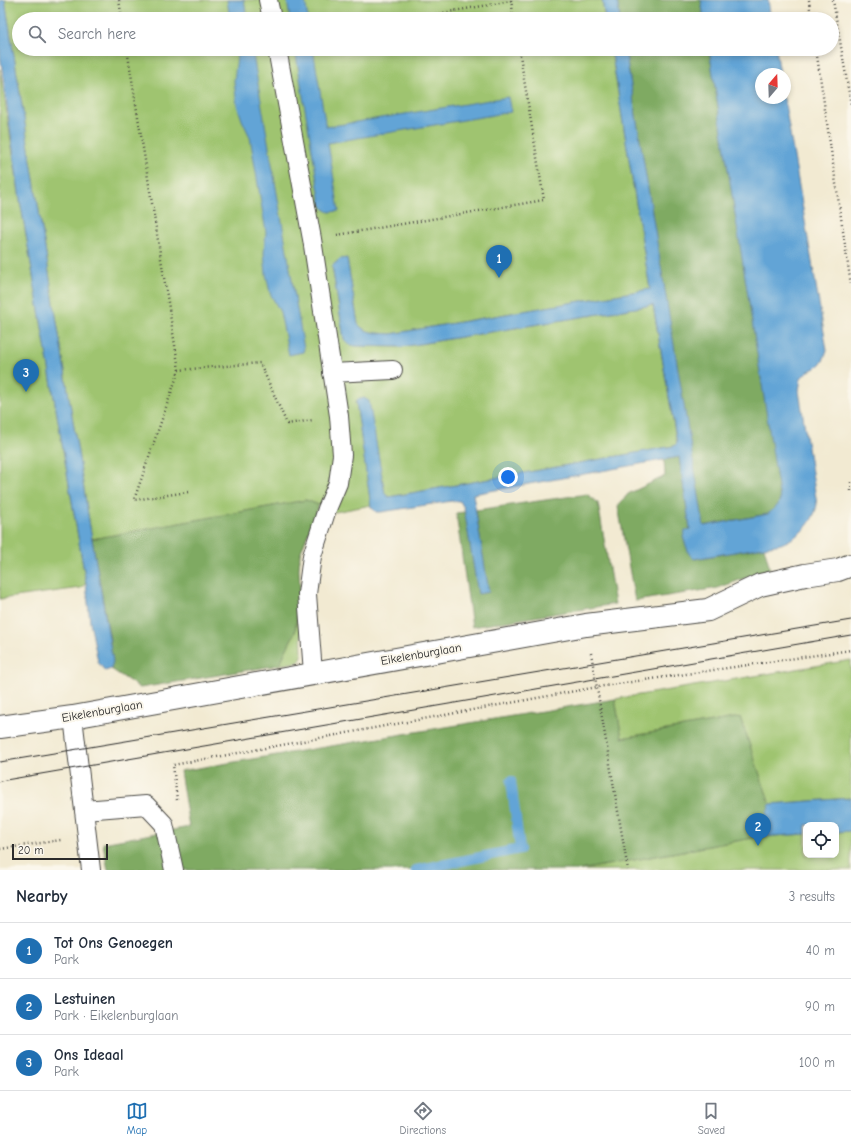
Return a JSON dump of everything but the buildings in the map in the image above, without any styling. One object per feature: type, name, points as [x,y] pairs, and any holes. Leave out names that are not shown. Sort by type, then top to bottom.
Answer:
[{"type":"street","name":"Eikelenburglaan","points":[[0,727],[72,716],[586,624],[708,610],[760,585],[805,575],[847,572]]},
{"type":"lane","points":[[268,0],[271,12]]},
{"type":"lane","points":[[278,56],[312,239],[339,416],[342,455],[338,483],[327,509],[312,556],[307,594],[313,673]]},
{"type":"lane","points":[[332,373],[393,370]]},
{"type":"lane","points":[[72,716],[91,870]]},
{"type":"lane","points":[[84,810],[146,805],[164,824],[174,870]]},
{"type":"path","points":[[118,0],[121,12]]},
{"type":"path","points":[[808,0],[810,12]]},
{"type":"path","points":[[834,0],[836,12]]},
{"type":"path","points":[[448,12],[511,1],[513,12]]},
{"type":"path","points":[[839,31],[851,105]]},
{"type":"path","points":[[128,56],[179,370],[134,500],[188,492]]},
{"type":"path","points":[[312,239],[544,200],[520,56]]},
{"type":"path","points":[[817,56],[851,285]]},
{"type":"path","points":[[179,370],[260,363],[287,424],[339,416]]},
{"type":"path","points":[[851,482],[851,493]]},
{"type":"path","points":[[586,624],[628,870]]},
{"type":"path","points":[[164,824],[180,822],[173,765],[597,687],[851,650]]},
{"type":"path","points":[[0,849],[87,836]]},
{"type":"green space","points":[[5,0],[602,0],[604,12],[12,12],[12,43]]},
{"type":"green space","points":[[617,0],[701,0],[703,12],[619,12]]},
{"type":"green space","points":[[14,56],[612,56],[650,289],[391,334],[378,333],[365,330],[358,324],[347,259],[340,259],[332,266],[344,339],[355,346],[401,347],[653,305],[677,444],[674,446],[389,497],[385,495],[356,402],[371,505],[335,512],[306,500],[92,539]]},
{"type":"green space","points":[[626,56],[710,56],[780,499],[779,505],[768,514],[703,526]]},
{"type":"green space","points":[[0,69],[20,200],[86,583],[81,588],[0,599]]},
{"type":"green space","points":[[679,457],[695,559],[764,547],[770,569],[718,588],[635,601],[618,506],[628,494],[665,476],[664,460]]},
{"type":"green space","points":[[587,494],[598,503],[615,604],[472,627],[456,513],[465,512],[478,593],[488,592],[476,510]]},
{"type":"green space","points":[[306,500],[319,505],[300,554],[300,588],[295,632],[279,665],[140,688],[111,669],[110,640],[92,539]]},
{"type":"green space","points":[[300,588],[302,656],[299,662],[279,665],[295,632]]},
{"type":"green space","points":[[851,660],[851,798],[770,804],[740,717],[622,738],[615,699]]},
{"type":"green space","points":[[615,699],[622,738],[740,717],[770,804],[758,837],[580,870],[108,870],[103,843],[189,827],[180,771]]},
{"type":"green space","points":[[851,831],[851,870],[580,870],[758,837],[803,834],[803,858],[839,858],[839,832]]},
{"type":"water","points":[[0,0],[5,0],[12,43],[12,56],[14,56],[113,661],[111,669],[105,671],[98,662],[90,622],[86,583],[20,200],[0,54]]},
{"type":"water","points":[[227,0],[244,0],[246,12],[229,12]]},
{"type":"water","points":[[287,0],[305,0],[307,12],[289,12]]},
{"type":"water","points":[[602,0],[617,0],[619,12],[604,12]]},
{"type":"water","points":[[701,0],[768,0],[770,12],[703,12]]},
{"type":"water","points":[[253,56],[304,349],[303,352],[289,355],[280,312],[270,293],[266,274],[264,253],[266,232],[250,137],[237,105],[234,81],[237,57]]},
{"type":"water","points":[[296,56],[314,56],[326,127],[508,97],[511,112],[328,143],[339,211],[329,212],[324,209],[321,204]]},
{"type":"water","points":[[612,56],[626,56],[704,526],[768,514],[778,505],[780,499],[710,56],[777,56],[779,68],[755,68],[755,104],[785,104],[827,350],[823,361],[801,378],[799,391],[817,504],[813,517],[800,533],[781,544],[694,559],[689,554],[683,537],[685,531],[690,529],[679,457],[473,494],[489,592],[478,594],[464,508],[460,501],[381,512],[376,512],[371,507],[356,402],[357,400],[364,398],[369,401],[385,494],[389,497],[674,446],[677,443],[653,305],[401,347],[355,346],[348,344],[344,339],[332,266],[340,259],[347,258],[358,324],[365,330],[391,334],[650,289]]},
{"type":"water","points":[[851,798],[851,831],[839,832],[839,822],[803,822],[803,834],[758,837],[770,804]]},
{"type":"waterway","points":[[416,870],[520,849],[511,781]]},
{"type":"tram line","points":[[0,762],[851,620]]},
{"type":"tram line","points":[[0,781],[851,635]]},
{"type":"place","name":"Tot Ons Genoegen","points":[[499,278]]},
{"type":"place","name":"Ons Ideaal","points":[[26,392]]},
{"type":"place","name":"Lestuinen","points":[[758,846]]}]
